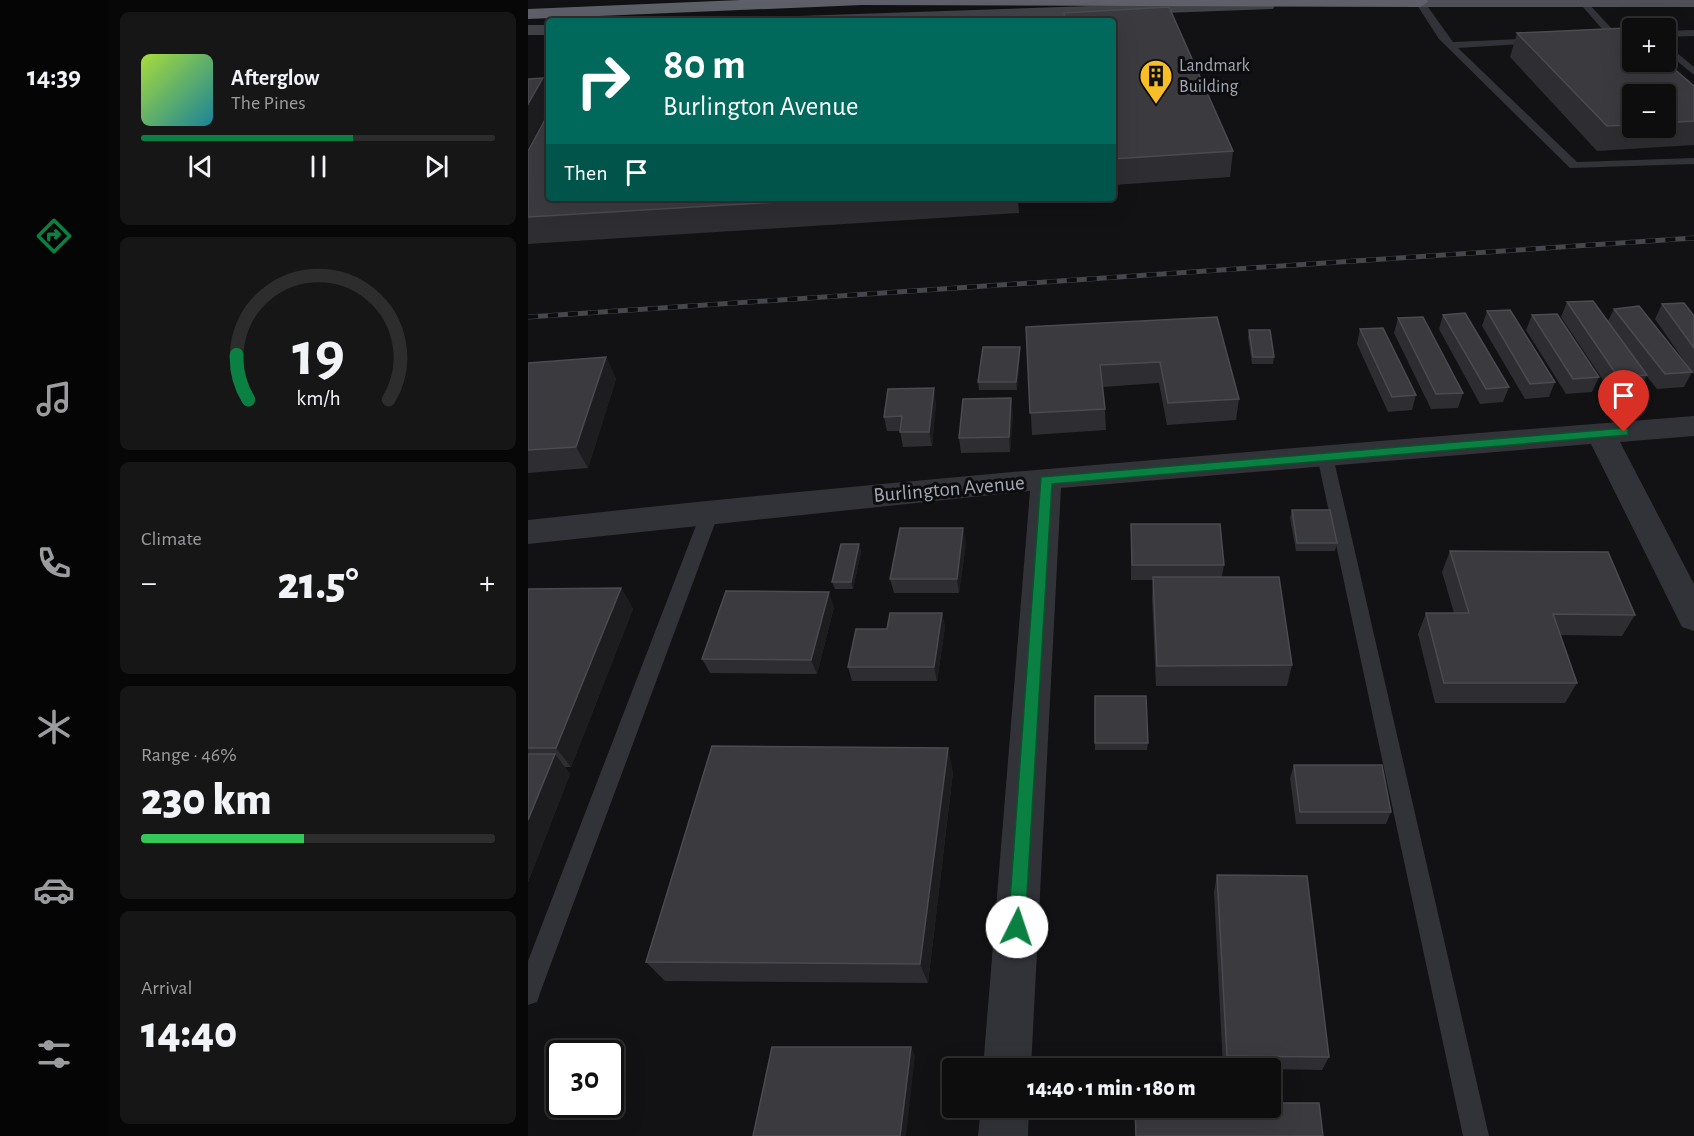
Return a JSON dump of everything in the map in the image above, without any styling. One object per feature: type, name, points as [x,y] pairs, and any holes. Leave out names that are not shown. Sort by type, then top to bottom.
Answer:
[{"type":"highway","points":[[854,0],[1420,2]]},
{"type":"highway","points":[[528,14],[863,0]]},
{"type":"main road","points":[[896,18],[1420,2],[1694,2]]},
{"type":"main road","points":[[528,30],[546,30]]},
{"type":"street","name":"Burlington Avenue","points":[[528,532],[711,510],[1694,426]]},
{"type":"street","points":[[1601,434],[1694,617]]},
{"type":"street","points":[[1008,1058],[1046,480]]},
{"type":"street","points":[[1003,1136],[1004,1118]]},
{"type":"lane","points":[[1420,2],[1442,37],[1574,166],[1694,162]]},
{"type":"lane","points":[[1581,2],[1612,35]]},
{"type":"lane","points":[[1676,34],[1694,33]]},
{"type":"lane","points":[[1601,36],[1622,34]]},
{"type":"lane","points":[[1452,45],[1544,39]]},
{"type":"lane","points":[[1676,56],[1694,72]]},
{"type":"lane","points":[[1325,456],[1476,1136]]},
{"type":"lane","points":[[528,993],[711,510]]},
{"type":"building","name":"Landmark Building","points":[[1169,7],[1233,151],[1116,159],[1116,18],[1065,18],[1064,13]]},
{"type":"building","points":[[1622,28],[1622,72],[1676,70],[1694,86],[1694,121],[1676,122],[1676,84],[1622,84],[1622,125],[1607,126],[1517,33]]},
{"type":"building","points":[[543,78],[528,104],[528,79]]},
{"type":"building","points":[[546,118],[546,201],[794,201],[528,217],[528,151]]},
{"type":"building","points":[[1593,301],[1647,375],[1618,377],[1567,302]]},
{"type":"building","points":[[1684,303],[1694,316],[1694,348],[1662,304]]},
{"type":"building","points":[[1639,306],[1692,372],[1665,374],[1614,309]]},
{"type":"building","points":[[1510,310],[1555,382],[1530,384],[1487,311]]},
{"type":"building","points":[[1465,313],[1509,387],[1486,389],[1443,315]]},
{"type":"building","points":[[1557,314],[1599,377],[1573,379],[1532,315]]},
{"type":"building","points":[[1217,317],[1239,399],[1168,403],[1160,362],[1100,365],[1105,409],[1030,413],[1026,327]]},
{"type":"building","points":[[1423,317],[1463,393],[1436,394],[1398,318]]},
{"type":"building","points":[[1383,328],[1416,395],[1392,397],[1360,329]]},
{"type":"building","points":[[1249,330],[1270,330],[1274,357],[1253,357]]},
{"type":"building","points":[[983,347],[1020,347],[1016,382],[978,382]]},
{"type":"building","points":[[606,357],[576,447],[528,450],[528,363]]},
{"type":"building","points":[[934,388],[929,432],[900,432],[902,416],[884,417],[888,389]]},
{"type":"building","points":[[1011,398],[1009,437],[959,438],[963,399]]},
{"type":"building","points":[[1292,510],[1330,510],[1337,543],[1297,543]]},
{"type":"building","points":[[1131,524],[1220,524],[1224,565],[1132,565]]},
{"type":"building","points":[[900,528],[963,528],[957,579],[890,579]]},
{"type":"building","points":[[841,544],[859,544],[851,582],[832,582]]},
{"type":"building","points":[[1450,551],[1608,552],[1635,615],[1553,614],[1577,683],[1444,683],[1426,613],[1469,613]]},
{"type":"building","points":[[1153,577],[1279,577],[1292,665],[1157,666]]},
{"type":"building","points":[[621,588],[556,748],[528,748],[528,589]]},
{"type":"building","points":[[726,591],[829,592],[811,660],[702,659]]},
{"type":"building","points":[[890,613],[942,613],[934,667],[848,667],[856,629],[887,629]]},
{"type":"building","points":[[1095,696],[1146,696],[1148,743],[1095,743]]},
{"type":"building","points":[[712,746],[948,748],[920,964],[646,962]]},
{"type":"building","points":[[528,754],[555,754],[528,820]]},
{"type":"building","points":[[1294,765],[1382,765],[1391,812],[1300,812]]},
{"type":"building","points":[[1217,875],[1307,876],[1329,1057],[1227,1056]]},
{"type":"building","points":[[772,1047],[911,1047],[900,1136],[753,1136]]},
{"type":"building","points":[[1281,1103],[1319,1103],[1323,1136],[1136,1136],[1135,1118],[1281,1118]]},
{"type":"railway","points":[[528,317],[1694,238]]},
{"type":"place","name":"Landmark Building","points":[[1156,105]]},
{"type":"route","points":[[1017,927],[1046,480],[1624,432]]}]
